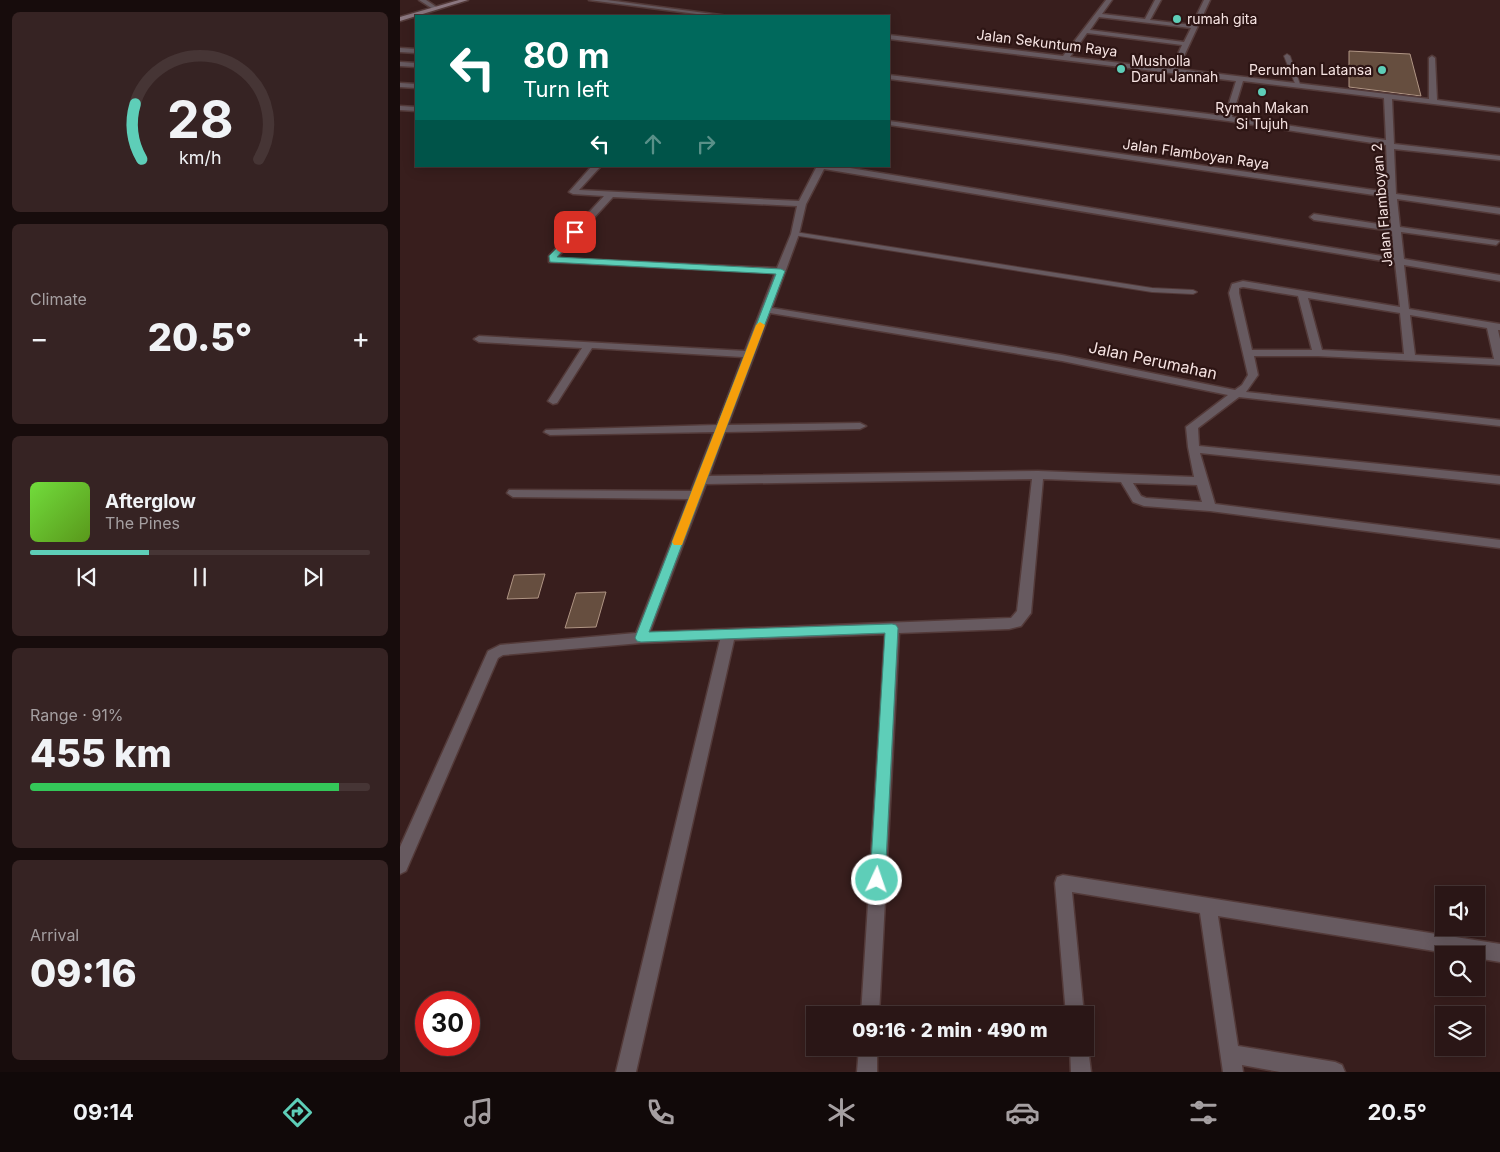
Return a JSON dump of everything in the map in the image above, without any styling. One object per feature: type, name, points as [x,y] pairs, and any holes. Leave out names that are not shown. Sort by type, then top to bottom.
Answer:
[{"type":"main road","points":[[400,19],[465,0]]},
{"type":"street","points":[[422,0],[435,8]]},
{"type":"street","points":[[592,0],[716,15]]},
{"type":"street","points":[[1066,57],[1108,0]]},
{"type":"street","points":[[1147,20],[1158,0]]},
{"type":"street","points":[[1174,70],[1208,0]]},
{"type":"street","points":[[1098,15],[1195,27]]},
{"type":"street","points":[[1086,31],[1186,44]]},
{"type":"street","name":"Jalan Sekuntum Raya","points":[[890,37],[1500,110]]},
{"type":"street","points":[[400,50],[415,51]]},
{"type":"street","points":[[1432,58],[1434,102]]},
{"type":"street","points":[[400,64],[415,65]]},
{"type":"street","points":[[890,77],[1228,119],[1390,145],[1500,158]]},
{"type":"street","points":[[1228,119],[1240,79]]},
{"type":"street","points":[[400,85],[415,86]]},
{"type":"street","name":"Jalan Flamboyan 2","points":[[1388,97],[1395,230],[1410,358]]},
{"type":"street","points":[[400,108],[415,109]]},
{"type":"street","name":"Jalan Flamboyan Raya","points":[[890,123],[1500,211]]},
{"type":"street","points":[[596,167],[573,192],[802,204]]},
{"type":"street","points":[[641,638],[795,234],[802,204],[820,167]]},
{"type":"street","points":[[827,167],[1500,278]]},
{"type":"street","points":[[610,195],[552,260],[781,271]]},
{"type":"street","points":[[1314,217],[1395,230],[1496,242]]},
{"type":"street","points":[[1210,507],[1201,481],[1192,427],[1238,394],[1246,387],[1253,375],[1234,293],[1235,286],[1243,284],[1302,293],[1496,326],[1500,362],[1318,353],[1248,353]]},
{"type":"street","points":[[1302,293],[1318,353]]},
{"type":"street","name":"Jalan Perumahan","points":[[766,310],[1062,358],[1238,394],[1500,423]]},
{"type":"street","points":[[479,340],[750,354]]},
{"type":"street","points":[[553,401],[588,347]]},
{"type":"street","points":[[550,432],[860,426]]},
{"type":"street","points":[[1195,448],[1500,480]]},
{"type":"street","points":[[701,480],[1038,475],[1201,481]]},
{"type":"street","points":[[400,866],[493,656],[500,650],[641,638],[1009,624],[1016,622],[1024,613],[1038,475]]},
{"type":"street","points":[[1124,477],[1135,496],[1141,502],[1210,507],[1500,544]]},
{"type":"street","points":[[513,493],[696,495]]},
{"type":"street","points":[[871,1006],[892,628]]},
{"type":"street","points":[[626,1072],[728,634]]},
{"type":"street","points":[[1075,1006],[1062,883],[1500,953]]},
{"type":"street","points":[[1208,907],[1232,1063],[1335,1072]]},
{"type":"street","points":[[866,1072],[867,1056]]},
{"type":"street","points":[[1080,1056],[1081,1072]]},
{"type":"lane","points":[[1287,56],[1299,86]]},
{"type":"lane","points":[[795,234],[1152,290],[1193,292]]},
{"type":"building","name":"Perumhan Latansa","points":[[1349,51],[1410,54],[1421,96],[1349,87]]},
{"type":"building","points":[[545,574],[538,598],[507,599],[514,575]]},
{"type":"building","points":[[606,592],[596,627],[565,628],[576,593]]},
{"type":"slow traffic","points":[[678,542],[760,325]]},
{"type":"place","name":"rumah gita","points":[[1177,19]]},
{"type":"place","name":"Musholla Darul Jannah","points":[[1121,69]]},
{"type":"place","name":"Perumhan Latansa","points":[[1382,70]]},
{"type":"place","name":"Rymah Makan Si Tujuh","points":[[1262,92]]},
{"type":"route","points":[[575,232],[552,260],[781,271],[641,638],[892,628],[877,880]]}]
